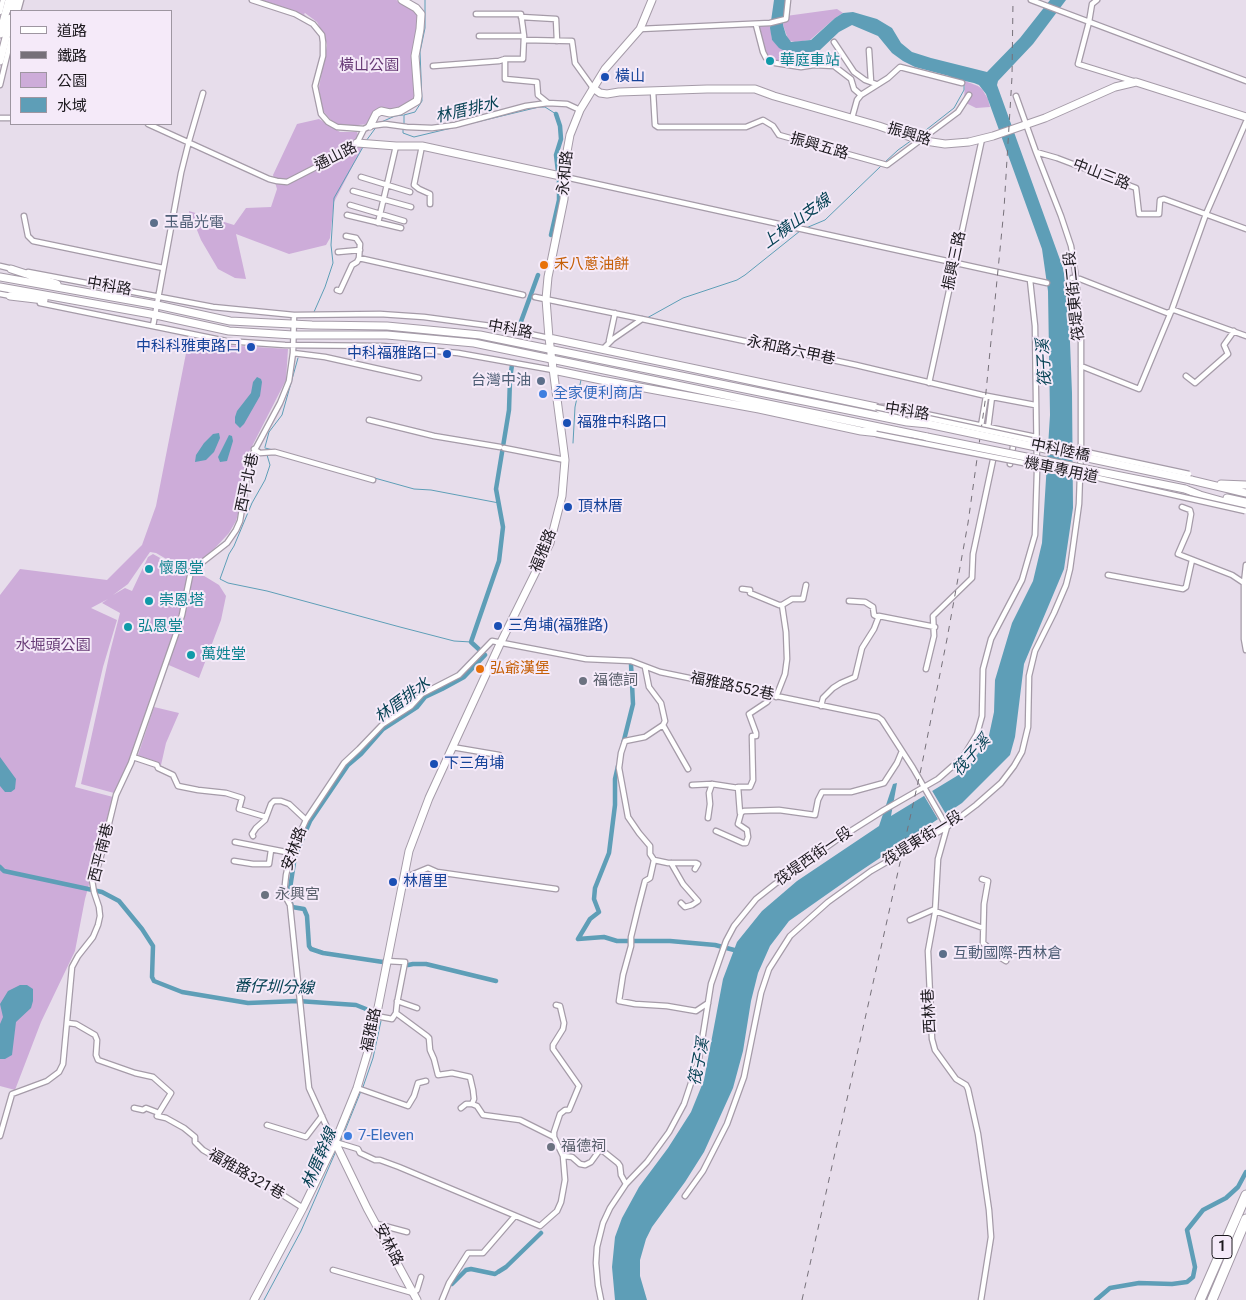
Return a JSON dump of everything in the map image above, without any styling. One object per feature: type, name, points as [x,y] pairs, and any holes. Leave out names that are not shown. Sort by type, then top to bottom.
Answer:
[{"type":"highway","name":"1","points":[[1200,1300],[1246,1195]]},
{"type":"highway","name":"1","points":[[1212,1300],[1246,1219]]},
{"type":"street","points":[[0,12],[3,0]]},
{"type":"street","points":[[0,34],[8,0]]},
{"type":"street","points":[[252,0],[295,14],[313,24],[322,35],[323,56],[315,86],[321,114],[328,122],[337,127],[396,126],[432,128],[455,125],[526,106],[548,103],[567,104],[580,110]]},
{"type":"street","points":[[362,143],[372,126],[376,114],[381,111],[390,113],[400,110],[417,101],[414,56],[421,14],[416,8],[402,0]]},
{"type":"street","name":"永和路","points":[[549,338],[546,299],[548,277],[564,198],[566,157],[570,135],[580,110],[605,68],[640,29],[652,0]]},
{"type":"street","points":[[640,29],[770,23],[786,19],[788,0]]},
{"type":"street","points":[[1031,0],[1246,81]]},
{"type":"street","points":[[1097,0],[1092,4],[1078,64],[1246,117]]},
{"type":"street","points":[[434,66],[524,59],[521,14],[476,14]]},
{"type":"street","points":[[521,17],[556,19],[557,41]]},
{"type":"street","points":[[0,61],[10,22]]},
{"type":"street","points":[[756,25],[766,58],[775,63],[801,67],[814,64],[834,66],[850,79],[854,89],[861,95]]},
{"type":"street","points":[[479,36],[572,41],[575,64],[593,88]]},
{"type":"street","points":[[834,42],[854,72],[865,80],[876,84]]},
{"type":"street","points":[[0,85],[10,43]]},
{"type":"street","points":[[869,50],[871,82]]},
{"type":"street","points":[[505,59],[505,79],[537,82],[538,95],[548,103]]},
{"type":"street","points":[[852,118],[857,100],[861,95],[888,78],[900,67],[962,83]]},
{"type":"street","name":"振興路","points":[[593,88],[600,93],[607,94],[707,89],[755,89],[919,140],[945,144],[982,140],[1115,87],[1136,82]]},
{"type":"street","name":"振興五路","points":[[653,92],[655,125],[658,127],[746,127],[763,120],[773,126],[779,135],[887,165],[958,112],[969,95]]},
{"type":"street","points":[[153,326],[189,142],[203,93]]},
{"type":"street","points":[[1016,96],[1036,152]]},
{"type":"street","points":[[1081,366],[1139,389],[1171,312],[1206,214],[1246,122]]},
{"type":"street","name":"通山路","points":[[150,125],[277,181],[287,182],[362,143],[422,146],[565,177]]},
{"type":"street","name":"振興三路","points":[[929,383],[982,140]]},
{"type":"street","points":[[378,223],[396,146]]},
{"type":"street","points":[[422,146],[414,185],[430,194],[430,204]]},
{"type":"street","name":"中山三路","points":[[1036,152],[1136,188],[1139,214],[1159,214],[1160,200],[1164,199],[1246,229]]},
{"type":"street","name":"筏堤東街二段","points":[[1036,152],[1061,216],[1070,246],[1081,338],[1081,446]]},
{"type":"street","points":[[361,177],[410,192]]},
{"type":"street","points":[[565,177],[1047,283]]},
{"type":"street","points":[[353,191],[411,207]]},
{"type":"street","points":[[350,206],[404,221]]},
{"type":"street","points":[[347,215],[401,228]]},
{"type":"street","points":[[24,216],[28,236],[33,241],[163,268]]},
{"type":"street","points":[[337,290],[340,290],[352,265],[359,258],[360,244],[356,238],[346,236]]},
{"type":"street","points":[[338,252],[360,250]]},
{"type":"street","points":[[359,258],[523,295]]},
{"type":"street","name":"中科路","points":[[0,266],[212,307],[294,314],[380,314],[424,317],[491,326],[603,349],[907,422],[928,424]]},
{"type":"street","points":[[11,269],[82,292]]},
{"type":"street","name":"中科路","points":[[0,277],[157,305],[230,321],[386,326],[480,335],[550,350],[795,394],[876,407],[892,407],[1036,437]]},
{"type":"street","points":[[1074,278],[1167,313],[1174,310],[1246,336]]},
{"type":"street","name":"筏堤西街一段","points":[[601,1300],[596,1270],[599,1239],[610,1208],[626,1184],[648,1162],[670,1132],[684,1104],[699,1059],[711,984],[726,941],[739,918],[756,899],[838,839],[884,810],[925,789],[938,779],[963,757],[971,746],[979,728],[982,716],[983,669],[991,639],[1022,580],[1034,535],[1036,437],[1035,326],[1030,280]]},
{"type":"street","name":"中科路","points":[[0,287],[156,315],[229,331],[293,336],[387,334],[474,343],[552,358],[792,412],[876,434],[927,437]]},
{"type":"street","name":"中科路","points":[[0,294],[226,341],[293,345],[384,346],[458,353],[927,437]]},
{"type":"street","points":[[10,296],[91,304]]},
{"type":"street","name":"永和路六甲巷","points":[[535,297],[642,318],[986,396],[1035,405]]},
{"type":"street","points":[[609,342],[615,313]]},
{"type":"street","name":"西平北巷","points":[[191,571],[221,548],[236,530],[243,508],[250,459],[289,381],[293,353],[294,314]]},
{"type":"street","points":[[603,349],[609,342],[642,318]]},
{"type":"street","points":[[1186,376],[1195,383],[1228,354],[1224,345],[1234,331]]},
{"type":"street","name":"福雅路","points":[[254,1300],[338,1145],[360,1089],[412,842],[452,747],[550,543],[562,496],[565,460],[549,338]]},
{"type":"street","points":[[293,353],[325,357],[419,378]]},
{"type":"street","points":[[792,412],[795,394]]},
{"type":"street","points":[[981,426],[986,396]]},
{"type":"street","points":[[988,428],[992,397]]},
{"type":"street","points":[[876,407],[885,412],[928,424]]},
{"type":"street","name":"機車專用道","points":[[876,407],[1190,477]]},
{"type":"street","points":[[369,420],[416,432],[565,460]]},
{"type":"street","name":"中科陸橋","points":[[928,424],[1190,477]]},
{"type":"street","points":[[1010,464],[1015,432]]},
{"type":"street","name":"機車專用道","points":[[876,434],[1086,475],[1245,509]]},
{"type":"street","name":"中科陸橋","points":[[927,437],[1185,489]]},
{"type":"street","name":"筏堤東街一段","points":[[685,1196],[703,1171],[727,1124],[744,1077],[761,993],[769,969],[783,946],[800,926],[835,896],[872,870],[947,825],[1001,783],[1022,752],[1028,727],[1028,691],[1035,651],[1066,585],[1070,569],[1079,504],[1081,446]]},
{"type":"street","points":[[254,449],[260,453],[276,452],[284,456],[373,480]]},
{"type":"street","points":[[926,669],[934,627],[933,616],[972,578],[973,554],[993,460]]},
{"type":"street","points":[[1190,477],[1246,485]]},
{"type":"street","points":[[1190,477],[1246,493]]},
{"type":"street","points":[[1185,489],[1245,509]]},
{"type":"street","points":[[1185,489],[1246,502]]},
{"type":"street","points":[[1182,507],[1190,510],[1191,514],[1188,531],[1177,552],[1178,554],[1245,582]]},
{"type":"street","points":[[1108,575],[1183,589],[1185,588],[1192,560]]},
{"type":"street","points":[[1246,565],[1244,639],[1246,650]]},
{"type":"street","name":"西平南巷","points":[[0,1136],[12,1094],[47,1081],[59,1072],[63,1064],[72,967],[93,937],[100,916],[92,880],[101,856],[116,795],[133,758],[176,634],[191,571]]},
{"type":"street","points":[[742,589],[750,590],[750,593],[782,605],[792,599],[803,599],[806,585]]},
{"type":"street","points":[[849,601],[865,602],[873,607],[874,615],[878,617],[934,627]]},
{"type":"street","points":[[692,785],[712,784],[738,788],[739,786],[750,787],[754,780],[752,736],[756,736],[756,733],[749,714],[774,696],[785,674],[787,659],[786,632],[782,605]]},
{"type":"street","points":[[821,706],[823,698],[833,688],[855,677],[862,648],[874,629],[878,617]]},
{"type":"street","name":"安林路","points":[[415,1297],[309,1088],[290,905],[284,894],[286,875],[291,853],[306,820],[344,763],[383,724],[411,706],[422,694],[459,675],[491,642],[500,644]]},
{"type":"street","name":"福雅路552巷","points":[[500,644],[586,659],[631,661],[660,672],[878,717],[902,750],[947,825]]},
{"type":"street","points":[[645,667],[649,688],[662,706],[665,721],[663,725],[645,737],[626,741],[621,750],[620,765],[628,817],[650,846],[650,854],[654,860],[650,878],[645,881],[630,937],[631,946],[623,975],[619,1000],[621,1002],[686,1008],[696,1011],[708,1003]]},
{"type":"street","points":[[663,725],[688,769]]},
{"type":"street","points":[[452,747],[499,755]]},
{"type":"street","points":[[741,813],[744,811],[779,810],[815,815],[822,792],[851,792],[884,783],[897,763],[902,750]]},
{"type":"street","points":[[133,758],[157,765],[158,768],[174,777],[178,786],[226,793],[242,798],[239,809],[266,817]]},
{"type":"street","points":[[708,818],[708,793],[712,784]]},
{"type":"street","points":[[738,788],[738,803],[741,813],[738,824]]},
{"type":"street","points":[[253,836],[252,833],[266,817],[272,802],[281,801],[289,804],[306,820]]},
{"type":"street","points":[[716,831],[744,844],[748,837],[747,830],[738,824],[731,824]]},
{"type":"street","name":"西林巷","points":[[947,825],[938,859],[935,910],[928,957],[932,1043],[956,1079],[966,1085],[978,1134],[989,1210],[990,1242],[981,1300]]},
{"type":"street","points":[[235,842],[291,853]]},
{"type":"street","points":[[234,861],[269,864],[271,850]]},
{"type":"street","points":[[654,860],[671,863],[696,863],[698,864],[696,869]]},
{"type":"street","points":[[671,863],[683,884],[698,901],[685,907],[681,903]]},
{"type":"street","points":[[404,878],[428,868],[437,872],[556,889]]},
{"type":"street","points":[[982,879],[988,881],[984,904],[983,928],[985,945],[1006,961]]},
{"type":"street","points":[[910,920],[935,910],[983,928]]},
{"type":"street","points":[[376,1016],[392,1019],[396,1013],[405,962],[386,961]]},
{"type":"street","points":[[397,1001],[417,1008]]},
{"type":"street","points":[[554,1137],[560,1114],[565,1110],[569,1110],[579,1086],[553,1049],[564,1023],[560,1006],[556,1005]]},
{"type":"street","points":[[396,1013],[429,1038],[430,1050],[438,1075],[452,1073],[470,1078],[474,1090],[472,1104]]},
{"type":"street","points":[[68,1023],[76,1024],[95,1035],[98,1060],[153,1077],[171,1093],[159,1113],[146,1108],[144,1110],[134,1108]]},
{"type":"street","points":[[360,1089],[408,1106],[414,1096],[418,1083],[426,1081]]},
{"type":"street","points":[[338,1145],[358,1149],[360,1153],[375,1160],[399,1167],[540,1226],[557,1211],[562,1202],[566,1180],[563,1156],[554,1137],[520,1120],[483,1115],[477,1106],[472,1104],[466,1104],[461,1108]]},
{"type":"street","name":"福雅路321巷","points":[[159,1113],[157,1116],[166,1118],[190,1132],[202,1150],[304,1208]]},
{"type":"street","points":[[267,1125],[306,1136],[322,1116]]},
{"type":"street","points":[[563,1156],[572,1158],[585,1165],[591,1162],[599,1151],[603,1151],[618,1163],[626,1184]]},
{"type":"street","points":[[442,1300],[449,1283],[468,1253],[482,1253],[515,1216]]},
{"type":"street","points":[[377,1224],[407,1232]]},
{"type":"street","points":[[333,1270],[415,1297],[421,1277]]},
{"type":"green space","name":"橫山公園","points":[[261,0],[396,0],[402,2],[419,14],[417,92],[413,102],[395,110],[384,108],[375,112],[369,124],[337,127],[323,111],[320,102],[319,87],[327,45],[317,22],[305,13],[313,24],[283,7]]},
{"type":"green space","points":[[837,9],[843,13],[810,40],[790,41],[785,52],[790,54],[813,53],[820,65],[775,63],[766,58],[756,25],[770,24],[772,40],[783,50],[788,39],[783,25],[786,16]]},
{"type":"green space","points":[[965,81],[982,89],[990,107],[976,108],[964,102]]},
{"type":"green space","points":[[319,119],[340,132],[357,132],[362,148],[334,202],[330,238],[326,245],[289,254],[236,234],[246,279],[235,278],[218,269],[201,240],[195,225],[191,223],[189,211],[234,225],[246,208],[271,207],[277,189],[273,175],[297,124]]},
{"type":"green space","name":"水堀頭公園","points":[[189,338],[225,345],[288,349],[286,380],[247,456],[239,510],[236,521],[229,533],[215,548],[187,571],[156,553],[150,552],[128,584],[113,595],[125,588],[132,591],[148,557],[153,554],[187,573],[196,571],[219,585],[226,596],[221,620],[199,678],[164,663],[123,780],[114,793],[81,784],[120,613],[102,603],[108,599],[91,608],[117,620],[103,667],[75,787],[113,797],[85,899],[75,951],[41,1022],[15,1090],[0,1086],[0,595],[20,569],[107,580],[142,545],[156,506]]},
{"type":"green space","points":[[154,707],[179,713],[166,743],[161,765],[137,758]]},
{"type":"water","points":[[774,0],[786,0],[783,25],[786,35],[791,42],[811,40],[835,18],[843,13],[853,12],[877,19],[892,28],[901,43],[912,52],[987,72],[1020,38],[1050,0],[1066,0],[1033,44],[998,81],[997,85],[1063,268],[1068,292],[1072,393],[1073,508],[1064,569],[1024,664],[1015,737],[1010,755],[962,803],[789,921],[770,946],[758,973],[751,1001],[743,1051],[733,1088],[704,1152],[652,1227],[646,1239],[640,1260],[640,1276],[647,1300],[615,1300],[612,1267],[615,1237],[622,1218],[639,1187],[668,1148],[691,1112],[704,1080],[723,979],[737,942],[762,911],[797,881],[879,826],[893,784],[897,783],[891,816],[965,771],[988,740],[994,712],[995,680],[1012,623],[1033,581],[1042,543],[1050,415],[1048,291],[1042,249],[986,94],[979,85],[974,83],[965,81],[963,83],[949,76],[915,67],[903,61],[892,53],[878,36],[852,25],[839,32],[820,50],[802,54],[790,54],[779,48],[772,40],[770,28]]},
{"type":"water","points":[[257,377],[262,382],[260,396],[240,428],[235,423],[237,411],[251,393],[253,382]]},
{"type":"water","points":[[219,433],[220,438],[214,452],[206,460],[195,462],[196,455],[204,443],[213,434]]},
{"type":"water","points":[[229,435],[232,436],[233,441],[227,461],[220,462],[218,457]]},
{"type":"water","points":[[0,757],[16,779],[15,789],[11,792],[5,792],[0,786]]},
{"type":"water","points":[[20,985],[27,985],[33,989],[33,1001],[31,1008],[16,1022],[12,1055],[5,1059],[0,1059],[0,1024],[3,1017],[0,1004],[8,991]]},
{"type":"pier","points":[[1045,458],[1075,464],[1075,478],[1044,472]]},
{"type":"pier","points":[[931,789],[947,816],[939,821],[923,794]]},
{"type":"waterway","name":"林厝排水","points":[[404,124],[404,115],[415,112],[422,101],[420,52],[425,28],[425,0]]},
{"type":"waterway","name":"上橫山支線","points":[[917,137],[954,108],[964,90],[964,84]]},
{"type":"waterway","name":"林厝排水","points":[[403,128],[403,133],[414,137],[539,107],[545,107],[556,114]]},
{"type":"waterway","name":"林厝排水","points":[[551,235],[559,200],[556,155],[561,139],[560,126],[556,114]]},
{"type":"waterway","points":[[379,123],[395,116],[403,115]]},
{"type":"waterway","points":[[366,141],[377,126]]},
{"type":"waterway","name":"上橫山支線","points":[[884,163],[912,140]]},
{"type":"waterway","points":[[314,312],[333,263],[331,245],[334,198],[363,147]]},
{"type":"waterway","name":"上橫山支線","points":[[806,228],[825,220],[881,166]]},
{"type":"waterway","name":"上橫山支線","points":[[647,318],[683,298],[737,280],[800,231]]},
{"type":"waterway","name":"林厝排水","points":[[519,327],[538,275]]},
{"type":"waterway","points":[[265,447],[269,432],[282,415],[298,358]]},
{"type":"waterway","name":"林厝排水","points":[[383,962],[323,953],[311,949],[309,946],[307,916],[304,909],[292,907],[289,895],[295,856],[310,821],[348,765],[361,754],[383,729],[417,707],[425,697],[464,677],[485,655],[471,642],[499,561],[503,527],[496,489],[509,410],[512,365]]},
{"type":"waterway","name":"上橫山支線","points":[[573,443],[575,407],[581,380]]},
{"type":"waterway","points":[[265,448],[273,450]]},
{"type":"waterway","points":[[267,455],[270,465],[265,480],[252,503],[220,579],[228,583],[267,591],[454,641],[471,642]]},
{"type":"waterway","points":[[328,465],[414,489],[431,490],[499,503]]},
{"type":"waterway","points":[[623,744],[633,704],[631,664]]},
{"type":"waterway","points":[[618,766],[615,779],[615,805],[609,853],[595,888],[594,899],[599,912],[590,919],[578,939],[604,937],[617,941],[670,941],[715,945],[738,951]]},
{"type":"waterway","name":"番仔圳分線","points":[[0,867],[4,871],[102,892],[119,901],[153,946],[152,977],[154,981],[182,992],[248,1003],[298,1001],[356,1005],[371,1011]]},
{"type":"waterway","points":[[408,965],[426,964],[496,981]]},
{"type":"waterway","name":"林厝幹線","points":[[363,1087],[373,1058],[381,1021]]},
{"type":"waterway","name":"林厝幹線","points":[[340,1143],[361,1091]]},
{"type":"waterway","name":"林厝幹線","points":[[264,1300],[301,1231],[336,1151]]},
{"type":"waterway","points":[[1096,1300],[1110,1288],[1139,1283],[1172,1284],[1187,1282],[1193,1277],[1195,1267],[1187,1230],[1203,1210],[1226,1198],[1238,1187],[1246,1172]]},
{"type":"waterway","points":[[452,1284],[466,1270],[471,1269],[495,1274],[506,1267],[541,1233]]},
{"type":"railway","points":[[802,1300],[921,769],[968,523],[985,402],[1004,209],[1012,77],[1013,0]]},
{"type":"place","name":"華庭車站","points":[[770,61]]},
{"type":"place","name":"橫山","points":[[605,77]]},
{"type":"place","name":"玉晶光電","points":[[154,223]]},
{"type":"place","name":"禾八蔥油餅","points":[[544,265]]},
{"type":"place","name":"中科科雅東路口","points":[[251,347]]},
{"type":"place","name":"中科福雅路口","points":[[447,354]]},
{"type":"place","name":"台灣中油","points":[[541,381]]},
{"type":"place","name":"全家便利商店","points":[[543,394]]},
{"type":"place","name":"福雅中科路口","points":[[567,423]]},
{"type":"place","name":"頂林厝","points":[[568,507]]},
{"type":"place","name":"懷恩堂","points":[[149,569]]},
{"type":"place","name":"崇恩塔","points":[[149,601]]},
{"type":"place","name":"三角埔(福雅路)","points":[[498,626]]},
{"type":"place","name":"弘恩堂","points":[[128,627]]},
{"type":"place","name":"萬姓堂","points":[[191,655]]},
{"type":"place","name":"弘爺漢堡","points":[[480,669]]},
{"type":"place","name":"福德詞","points":[[583,681]]},
{"type":"place","name":"下三角埔","points":[[434,764]]},
{"type":"place","name":"林厝里","points":[[393,882]]},
{"type":"place","name":"永興宮","points":[[265,895]]},
{"type":"place","name":"互動國際-西林倉","points":[[943,954]]},
{"type":"place","name":"7-Eleven","points":[[348,1136]]},
{"type":"place","name":"福德祠","points":[[551,1147]]},
{"type":"water label","name":"筏子溪","points":[[1045,363]]},
{"type":"water label","name":"筏子溪","points":[[972,756]]},
{"type":"water label","name":"筏子溪","points":[[700,1062]]}]
